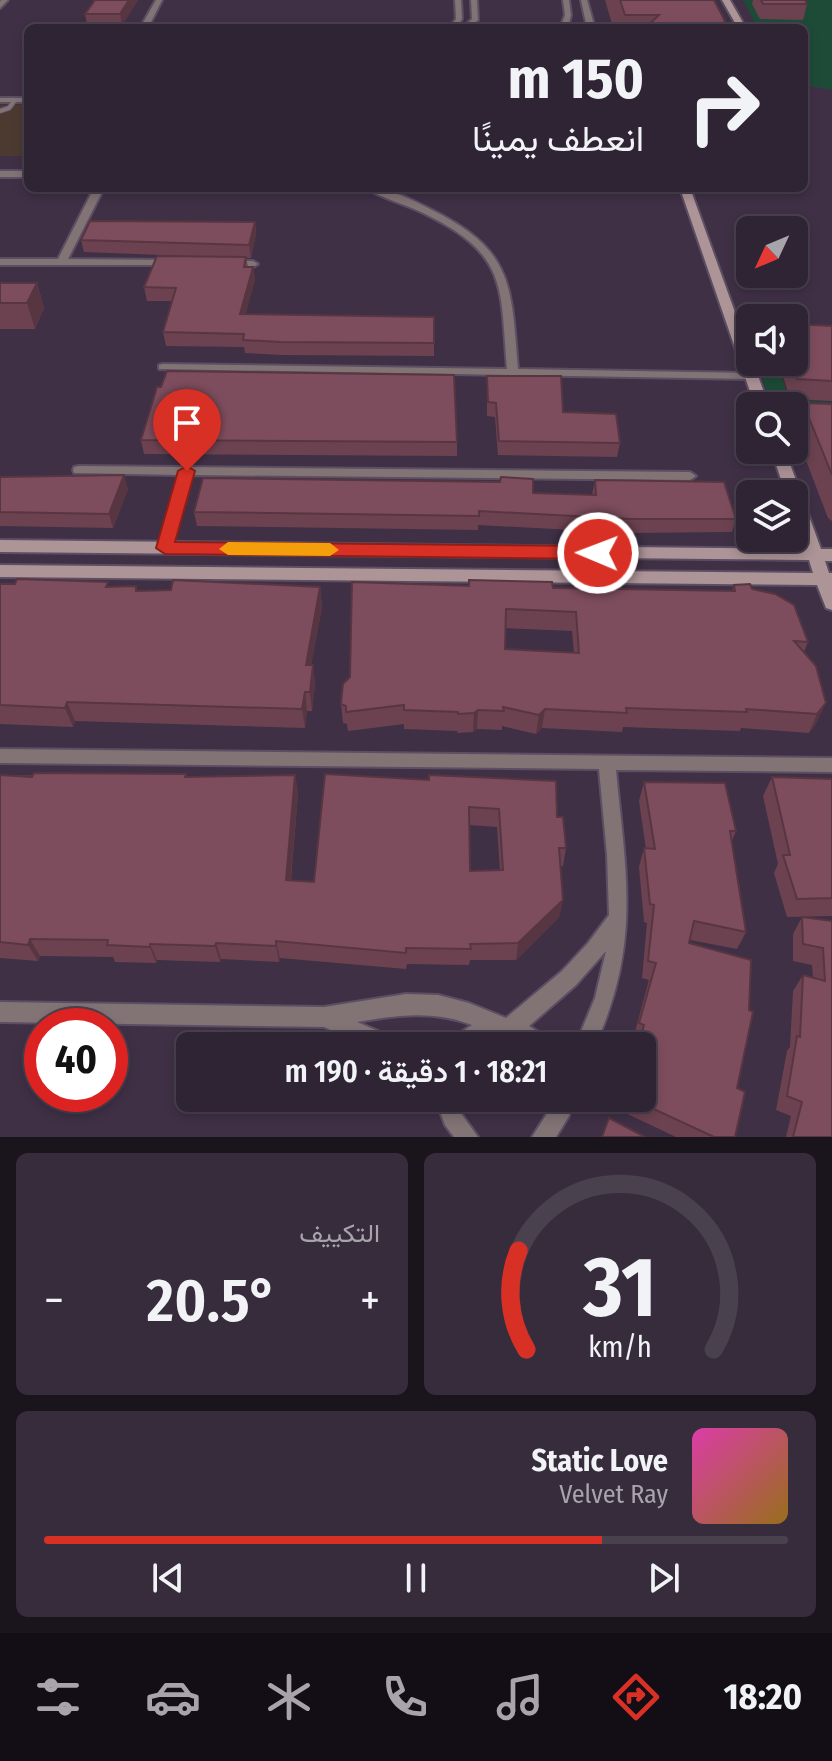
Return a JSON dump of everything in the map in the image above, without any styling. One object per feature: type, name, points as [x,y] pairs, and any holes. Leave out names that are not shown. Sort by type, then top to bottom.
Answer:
[{"type":"street","points":[[0,6],[5,0]]},
{"type":"street","points":[[146,24],[159,0]]},
{"type":"street","points":[[456,24],[459,19],[458,0]]},
{"type":"street","points":[[474,0],[475,20]]},
{"type":"street","points":[[565,24],[568,15],[566,0]]},
{"type":"street","points":[[584,0],[590,24]]},
{"type":"street","points":[[726,0],[740,24]]},
{"type":"street","points":[[459,19],[475,20]]},
{"type":"street","points":[[470,24],[475,20]]},
{"type":"street","points":[[0,100],[24,100]]},
{"type":"street","points":[[0,174],[24,174]]},
{"type":"street","points":[[62,262],[97,192]]},
{"type":"street","points":[[380,192],[450,225],[491,254],[502,276],[513,372]]},
{"type":"street","points":[[686,192],[736,331]]},
{"type":"street","points":[[0,262],[189,263]]},
{"type":"street","points":[[221,264],[253,264]]},
{"type":"street","points":[[163,367],[736,376]]},
{"type":"street","points":[[752,376],[757,392]]},
{"type":"street","points":[[79,470],[690,476]]},
{"type":"street","points":[[165,548],[187,471]]},
{"type":"street","points":[[808,535],[828,579],[832,604]]},
{"type":"street","points":[[0,546],[832,555]]},
{"type":"street","points":[[0,571],[828,579]]},
{"type":"street","points":[[0,756],[832,765]]},
{"type":"street","points":[[590,1032],[608,986],[618,918],[607,762]]},
{"type":"street","points":[[479,1032],[504,1027],[571,979],[589,960],[618,918]]},
{"type":"street","points":[[0,1012],[324,1017],[406,1004],[438,1005],[520,1032]]},
{"type":"street","points":[[324,1017],[358,1032]]},
{"type":"street","points":[[449,1112],[467,1137]]},
{"type":"street","points":[[546,1135],[559,1112]]},
{"type":"lane","points":[[0,111],[8,109],[15,100]]},
{"type":"shaded area","points":[[0,105],[24,105],[24,156],[0,156]]},
{"type":"green space","points":[[743,0],[832,0],[832,90],[808,86],[808,24],[756,24]]},
{"type":"green space","points":[[761,376],[781,376],[786,392],[767,392]]},
{"type":"green space","points":[[808,401],[832,402],[832,413],[808,412]]},
{"type":"building","points":[[95,0],[129,0],[120,14],[85,14]]},
{"type":"building","points":[[620,0],[714,0],[725,21],[722,24],[649,24],[659,15],[625,15]]},
{"type":"building","points":[[761,0],[805,0],[807,4],[763,4]]},
{"type":"building","points":[[90,221],[255,222],[249,245],[81,240]]},
{"type":"building","points":[[157,256],[246,257],[244,267],[253,267],[240,314],[434,317],[434,343],[281,342],[243,340],[244,334],[163,332],[176,288],[144,287]]},
{"type":"building","points":[[0,283],[37,283],[27,303],[0,303]]},
{"type":"building","points":[[808,325],[832,326],[832,381],[797,379],[796,376],[808,376]]},
{"type":"building","points":[[167,371],[454,375],[457,442],[141,440],[157,387],[161,387]]},
{"type":"building","points":[[487,376],[561,376],[563,412],[616,414],[620,443],[499,441],[496,403],[488,402]]},
{"type":"building","points":[[808,403],[832,404],[832,475],[808,415]]},
{"type":"building","points":[[124,475],[109,514],[0,512],[0,477]]},
{"type":"building","points":[[501,477],[533,479],[533,493],[596,495],[595,480],[724,482],[736,519],[630,519],[479,511],[479,516],[194,512],[203,478],[500,482]]},
{"type":"building","points":[[17,579],[108,582],[106,587],[136,586],[136,591],[171,590],[173,580],[320,587],[306,665],[313,665],[310,692],[305,692],[302,709],[67,702],[65,708],[0,705],[0,584],[15,584]]},
{"type":"building","points":[[469,580],[552,582],[553,588],[735,591],[734,585],[750,584],[752,589],[775,594],[794,605],[808,642],[794,641],[816,666],[826,703],[817,714],[746,709],[747,712],[626,708],[627,713],[545,709],[539,715],[503,707],[504,711],[478,710],[458,714],[404,710],[404,705],[346,712],[346,706],[341,704],[343,684],[350,677],[352,582],[469,586]],"holes":[[[506,609],[576,612],[579,653],[505,649]]]},
{"type":"building","points":[[34,773],[186,774],[185,777],[295,775],[286,880],[314,882],[325,774],[429,780],[429,775],[556,781],[557,817],[563,817],[566,848],[559,848],[563,900],[518,943],[470,944],[471,949],[406,948],[406,953],[276,941],[276,946],[216,943],[215,946],[150,944],[150,947],[107,945],[108,940],[30,939],[28,945],[0,942],[0,775],[32,777]],"holes":[[[469,807],[499,809],[503,870],[470,871]]]},
{"type":"building","points":[[772,777],[832,779],[832,898],[797,899],[783,855],[790,855]]},
{"type":"building","points":[[644,782],[725,783],[736,831],[730,831],[746,932],[694,921],[689,943],[751,960],[749,1010],[753,1012],[737,1088],[745,1092],[735,1137],[714,1137],[656,1110],[656,1032],[642,1032],[644,1025],[639,1023],[656,963],[648,961],[654,905],[650,904],[644,848],[655,849]]},
{"type":"building","points":[[802,917],[832,921],[832,1137],[793,1137],[802,1102],[787,1096],[797,1036],[800,1037],[803,975],[825,981],[823,948],[803,944]]},
{"type":"building","points":[[609,1118],[645,1137],[602,1137]]},
{"type":"slow traffic","points":[[228,549],[330,550]]},
{"type":"route","points":[[187,471],[165,548],[598,553]]}]
